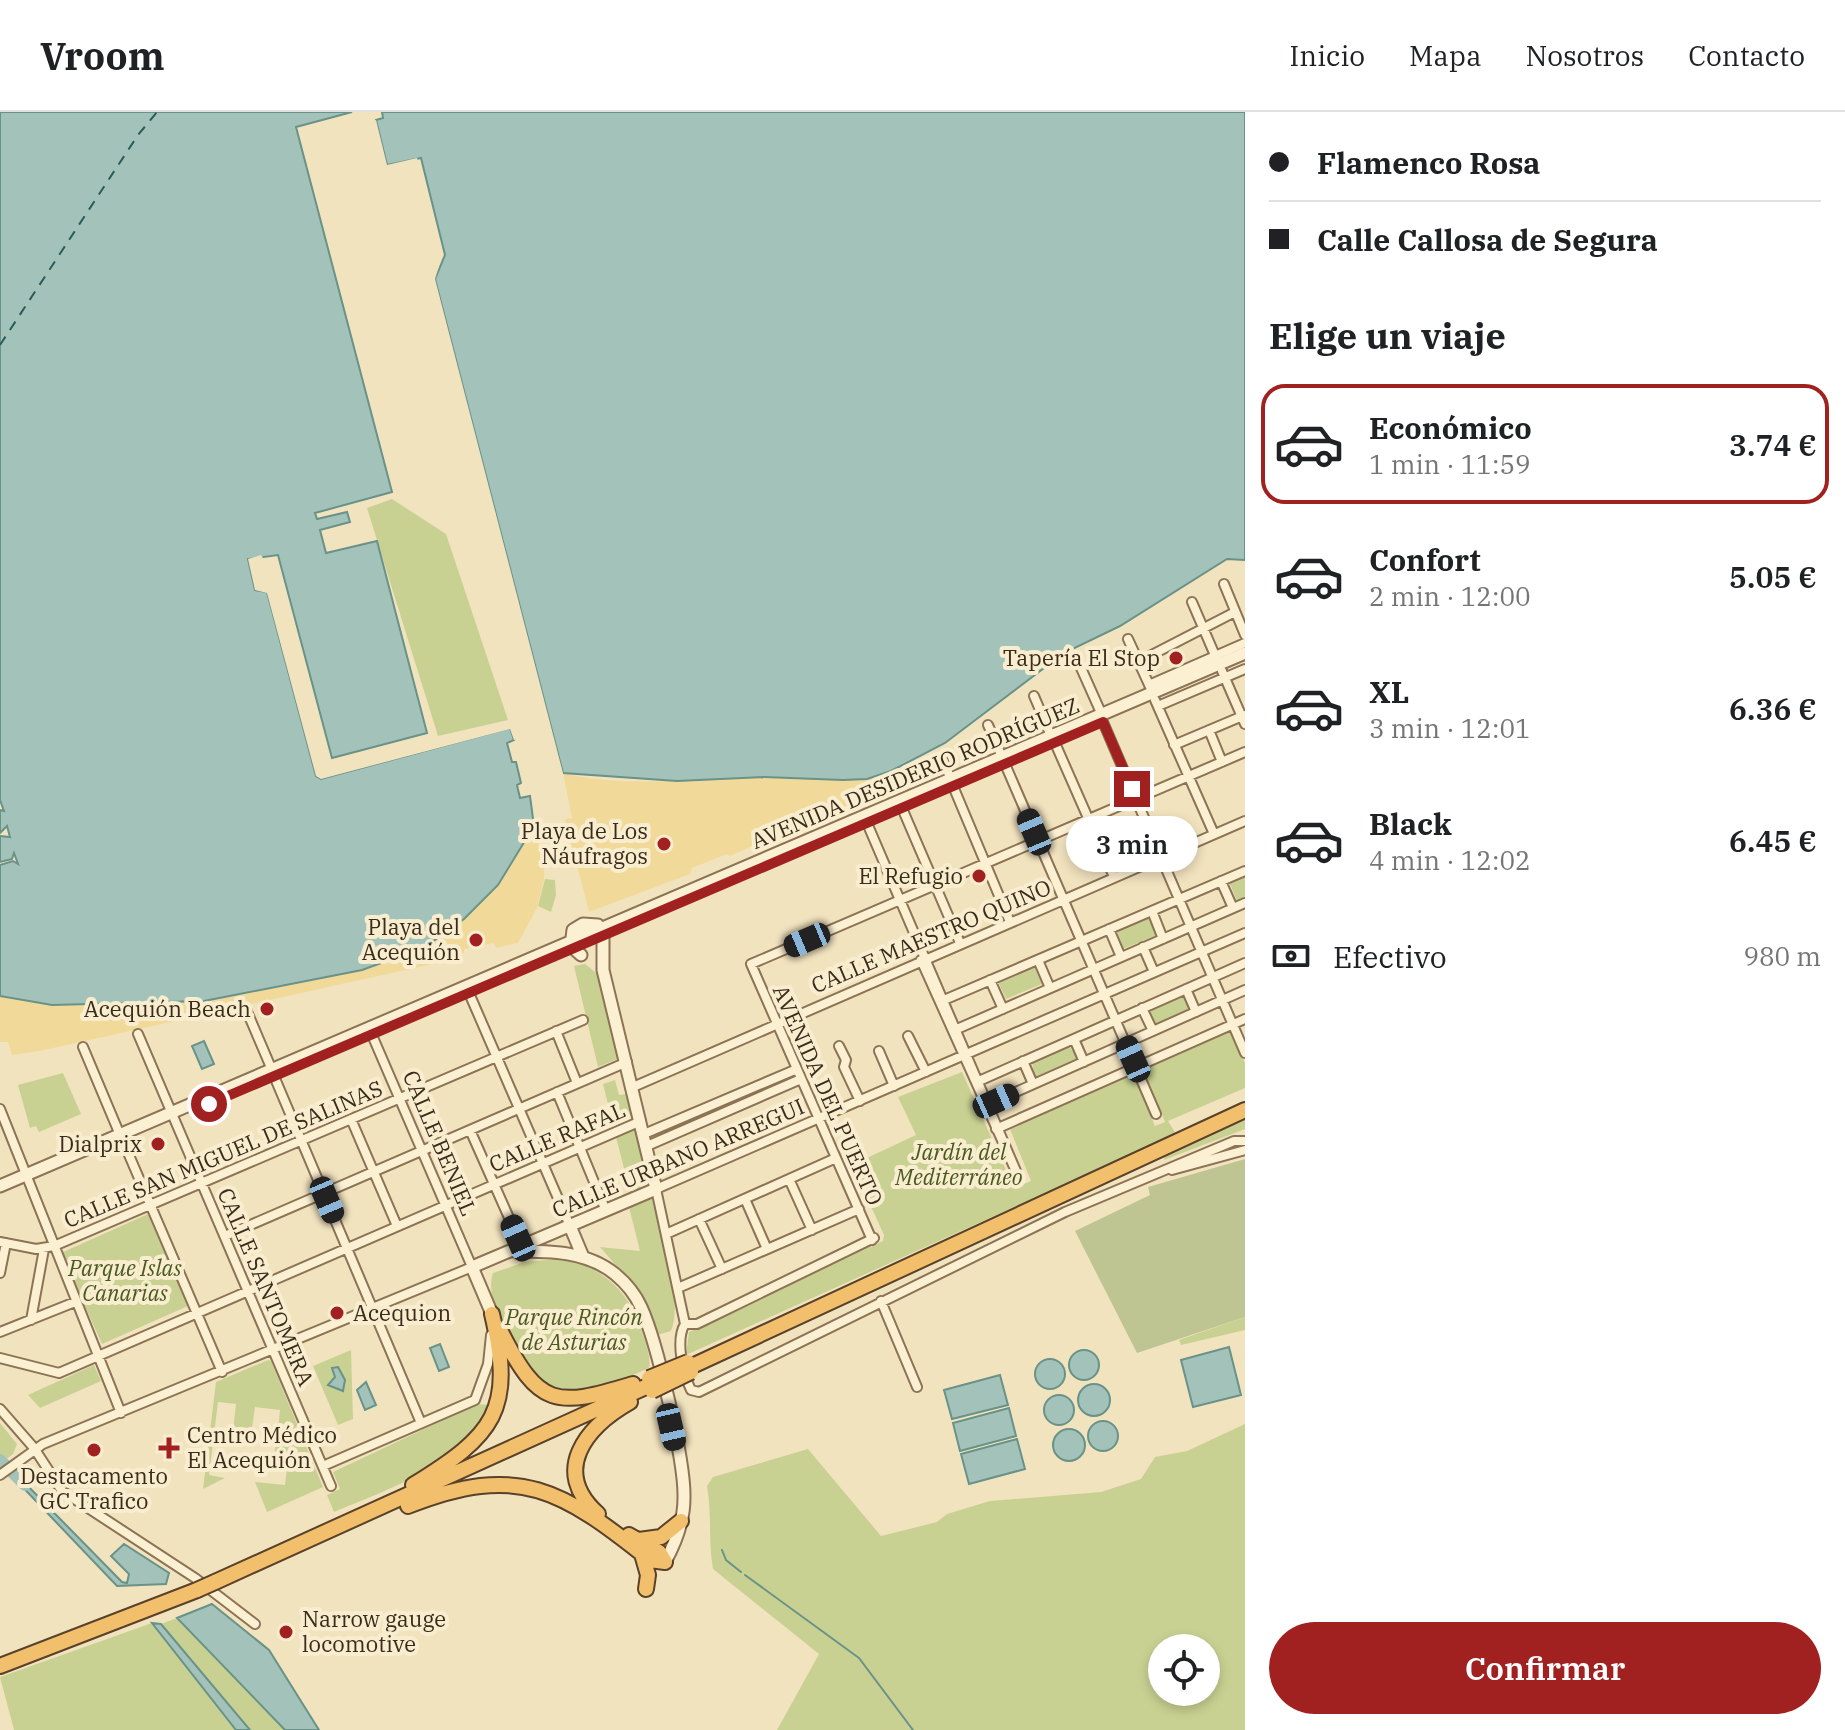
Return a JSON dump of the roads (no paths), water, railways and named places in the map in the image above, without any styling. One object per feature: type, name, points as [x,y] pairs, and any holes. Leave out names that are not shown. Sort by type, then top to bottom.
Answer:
[{"type":"highway","points":[[0,1666],[197,1590],[294,1547],[1245,1110]]},
{"type":"highway","points":[[492,1314],[523,1373],[533,1385],[552,1396],[579,1398],[650,1385]]},
{"type":"highway","points":[[294,1547],[318,1531],[410,1487],[461,1455],[479,1438],[492,1416],[502,1382],[501,1356],[492,1314]]},
{"type":"highway","points":[[690,1367],[798,1317]]},
{"type":"highway","points":[[646,1589],[647,1568],[640,1547],[587,1503],[578,1486],[576,1465],[582,1444],[592,1429],[650,1385]]},
{"type":"highway","points":[[294,1547],[431,1497],[493,1483],[521,1485],[553,1494],[640,1547],[659,1552],[665,1562]]},
{"type":"highway","points":[[640,1547],[661,1537],[681,1521]]},
{"type":"street","points":[[1224,584],[1245,635]]},
{"type":"street","points":[[1174,745],[1244,718],[1192,602]]},
{"type":"street","points":[[1138,662],[1202,626],[1235,612]]},
{"type":"street","points":[[1128,639],[1214,834]]},
{"type":"street","name":"AVENIDA DESIDERIO RODRÍGUEZ","points":[[1220,667],[1245,643]]},
{"type":"street","name":"AVENIDA DESIDERIO RODRÍGUEZ","points":[[604,932],[1220,667],[1245,653]]},
{"type":"street","name":"AVENIDA DESIDERIO RODRÍGUEZ","points":[[1220,667],[1245,661]]},
{"type":"street","name":"AVENIDA DESIDERIO RODRÍGUEZ","points":[[1220,667],[1245,669]]},
{"type":"street","points":[[1081,668],[1245,1053]]},
{"type":"street","points":[[1034,696],[1114,877]]},
{"type":"street","points":[[988,725],[1156,1114]]},
{"type":"street","points":[[1209,730],[1222,762]]},
{"type":"street","points":[[900,900],[1245,752]]},
{"type":"street","points":[[942,759],[1010,922]]},
{"type":"street","name":"AVENIDA DESIDERIO RODRÍGUEZ","points":[[604,932],[867,823],[952,783]]},
{"type":"street","points":[[902,808],[960,943]]},
{"type":"street","name":"CALLE MAESTRO QUINO","points":[[633,1087],[1245,821]]},
{"type":"street","points":[[867,823],[923,959],[997,1129],[1019,1178],[965,1055],[957,1029],[923,959]]},
{"type":"street","points":[[944,1000],[1245,871]]},
{"type":"street","points":[[1221,881],[1233,908]]},
{"type":"street","name":"AVENIDA DEL PUERTO","points":[[873,1236],[751,964],[900,900]]},
{"type":"street","points":[[957,1029],[1245,903]]},
{"type":"street","points":[[1152,911],[1163,939]]},
{"type":"street","points":[[574,951],[576,927],[604,932]]},
{"type":"street","points":[[1109,929],[1121,957]]},
{"type":"street","points":[[371,1032],[574,951],[604,932]]},
{"type":"street","points":[[604,932],[603,970],[678,1288],[685,1324],[680,1334],[686,1378],[691,1390],[699,1392],[881,1301],[1144,1177],[1245,1145]]},
{"type":"street","name":"CALLE URBANO ARREGUI","points":[[0,1475],[34,1448],[606,1211],[1245,933]]},
{"type":"street","points":[[1143,947],[1154,972]]},
{"type":"street","points":[[574,951],[603,970]]},
{"type":"street","points":[[0,1193],[27,1178],[273,1073],[574,951]]},
{"type":"street","points":[[1038,960],[1050,988]]},
{"type":"street","points":[[979,1081],[1245,963]]},
{"type":"street","points":[[990,980],[1003,1009]]},
{"type":"street","points":[[1186,989],[1196,1012]]},
{"type":"street","points":[[989,1104],[1245,990]]},
{"type":"street","points":[[469,993],[583,1257]]},
{"type":"street","points":[[1142,1008],[1153,1031]]},
{"type":"street","points":[[246,1009],[421,1423],[323,1466]]},
{"type":"street","points":[[997,1129],[1245,1019]]},
{"type":"street","name":"CALLE SAN MIGUEL DE SALINAS","points":[[44,1249],[583,1020]]},
{"type":"street","name":"AVENIDA DEL PUERTO","points":[[779,1022],[801,1079],[873,1236]]},
{"type":"street","points":[[556,1031],[577,1083]]},
{"type":"street","name":"CALLE BENIEL","points":[[371,1032],[492,1314],[488,1364],[475,1400],[421,1423]]},
{"type":"street","name":"CALLE SANTOMERA","points":[[138,1034],[331,1486]]},
{"type":"street","points":[[908,1036],[926,1072]]},
{"type":"street","points":[[1074,1039],[1084,1062]]},
{"type":"street","points":[[839,1046],[846,1060],[844,1067],[860,1101]]},
{"type":"street","points":[[83,1047],[222,1372]]},
{"type":"street","points":[[879,1051],[894,1086]]},
{"type":"street","points":[[1023,1061],[1033,1084]]},
{"type":"street","points":[[225,1236],[627,1062]]},
{"type":"street","points":[[645,1140],[797,1069]]},
{"type":"street","points":[[645,1140],[801,1079]]},
{"type":"street","points":[[557,1092],[606,1211]]},
{"type":"street","points":[[0,1109],[121,1413]]},
{"type":"street","points":[[351,1119],[397,1226]]},
{"type":"street","name":"CALLE RAFAL","points":[[0,1358],[59,1373],[641,1121]]},
{"type":"street","points":[[470,1130],[516,1249],[583,1257],[601,1265],[624,1282],[644,1315],[683,1476],[681,1521],[665,1562]]},
{"type":"street","points":[[666,1234],[836,1158]]},
{"type":"street","points":[[0,1186],[27,1178]]},
{"type":"street","points":[[789,1179],[812,1230]]},
{"type":"street","points":[[745,1199],[767,1249]]},
{"type":"street","points":[[678,1288],[859,1209]]},
{"type":"street","points":[[699,1219],[722,1269]]},
{"type":"street","points":[[685,1324],[700,1322],[873,1236]]},
{"type":"street","points":[[0,1273],[3,1242],[44,1249],[31,1320]]},
{"type":"street","points":[[482,1292],[484,1275],[492,1259],[542,1252]]},
{"type":"street","points":[[881,1301],[917,1387]]},
{"type":"street","points":[[0,1332],[75,1302]]},
{"type":"street","points":[[0,1409],[34,1448],[62,1491],[195,1578],[255,1624]]},
{"type":"water","points":[[0,112],[352,112],[296,127],[392,492],[315,513],[317,519],[347,512],[350,522],[320,530],[326,553],[377,541],[427,733],[332,758],[278,555],[248,559],[255,590],[267,592],[316,776],[321,779],[510,728],[514,740],[507,743],[521,783],[517,785],[520,798],[530,796],[534,826],[498,885],[464,919],[425,947],[362,970],[204,1001],[52,1005],[0,996],[0,865],[13,861],[18,864],[14,853],[12,859],[0,862],[0,836],[10,837],[7,826],[0,833],[0,810],[4,811],[0,800]]},
{"type":"water","points":[[382,112],[1245,112],[1245,560],[1227,559],[1120,626],[1064,653],[945,743],[891,771],[867,779],[764,777],[677,781],[563,773],[435,279],[445,255],[421,158],[387,165],[376,120],[383,118]]},
{"type":"water","points":[[204,1041],[214,1064],[202,1069],[192,1046]]},
{"type":"water","points":[[440,1344],[449,1367],[439,1371],[430,1348]]},
{"type":"water","points":[[1229,1347],[1241,1395],[1193,1407],[1181,1360]]},
{"type":"water","points":[[1084,1350],[1095,1354],[1099,1365],[1095,1376],[1084,1380],[1073,1376],[1069,1365],[1073,1354]]},
{"type":"water","points":[[1050,1359],[1061,1363],[1065,1374],[1061,1385],[1050,1389],[1039,1385],[1035,1374],[1039,1363]]},
{"type":"water","points":[[338,1367],[345,1380],[343,1391],[328,1385],[335,1377],[332,1368]]},
{"type":"water","points":[[1000,1375],[1008,1405],[952,1419],[944,1390]]},
{"type":"water","points":[[366,1382],[376,1405],[365,1410],[357,1390]]},
{"type":"water","points":[[1094,1384],[1105,1389],[1110,1400],[1105,1411],[1094,1416],[1083,1411],[1078,1400],[1083,1389]]},
{"type":"water","points":[[1059,1395],[1070,1399],[1074,1410],[1070,1421],[1059,1425],[1048,1421],[1044,1410],[1048,1399]]},
{"type":"water","points":[[1009,1408],[1016,1436],[960,1451],[953,1423]]},
{"type":"water","points":[[1103,1421],[1114,1425],[1118,1436],[1114,1447],[1103,1451],[1092,1447],[1088,1436],[1092,1425]]},
{"type":"water","points":[[1069,1429],[1080,1434],[1085,1445],[1080,1456],[1069,1461],[1058,1456],[1053,1445],[1058,1434]]},
{"type":"water","points":[[1017,1439],[1025,1469],[969,1484],[961,1454]]},
{"type":"water","points":[[16,1474],[122,1582],[127,1583],[129,1574],[111,1556],[124,1544],[169,1573],[166,1584],[117,1586],[13,1477]]},
{"type":"water","points":[[212,1604],[269,1650],[319,1730],[285,1730],[177,1618]]},
{"type":"water","points":[[152,1623],[161,1624],[250,1730],[236,1730]]},
{"type":"waterway","points":[[0,1460],[25,1485]]},
{"type":"waterway","points":[[722,1550],[726,1560],[741,1572]]},
{"type":"waterway","points":[[745,1575],[859,1658],[913,1730]]},
{"type":"place","name":"Tapería El Stop","points":[[1176,658]]},
{"type":"place","name":"Playa de Los Náufragos","points":[[664,844]]},
{"type":"place","name":"El Refugio","points":[[979,876]]},
{"type":"place","name":"Playa del Acequión","points":[[476,940]]},
{"type":"place","name":"Acequión Beach","points":[[267,1009]]},
{"type":"place","name":"Dialprix","points":[[158,1144]]},
{"type":"place","name":"Acequion","points":[[337,1313]]},
{"type":"place","name":"Centro Médico El Acequión","points":[[169,1448]]},
{"type":"place","name":"Destacamento GC Trafico","points":[[94,1450]]},
{"type":"place","name":"Narrow gauge locomotive","points":[[286,1632]]},
{"type":"park label","name":"Jardín del Mediterráneo","points":[[959,1164]]},
{"type":"park label","name":"Parque Islas Canarias","points":[[125,1280]]},
{"type":"park label","name":"Parque Rincón de Asturias","points":[[574,1330]]}]
